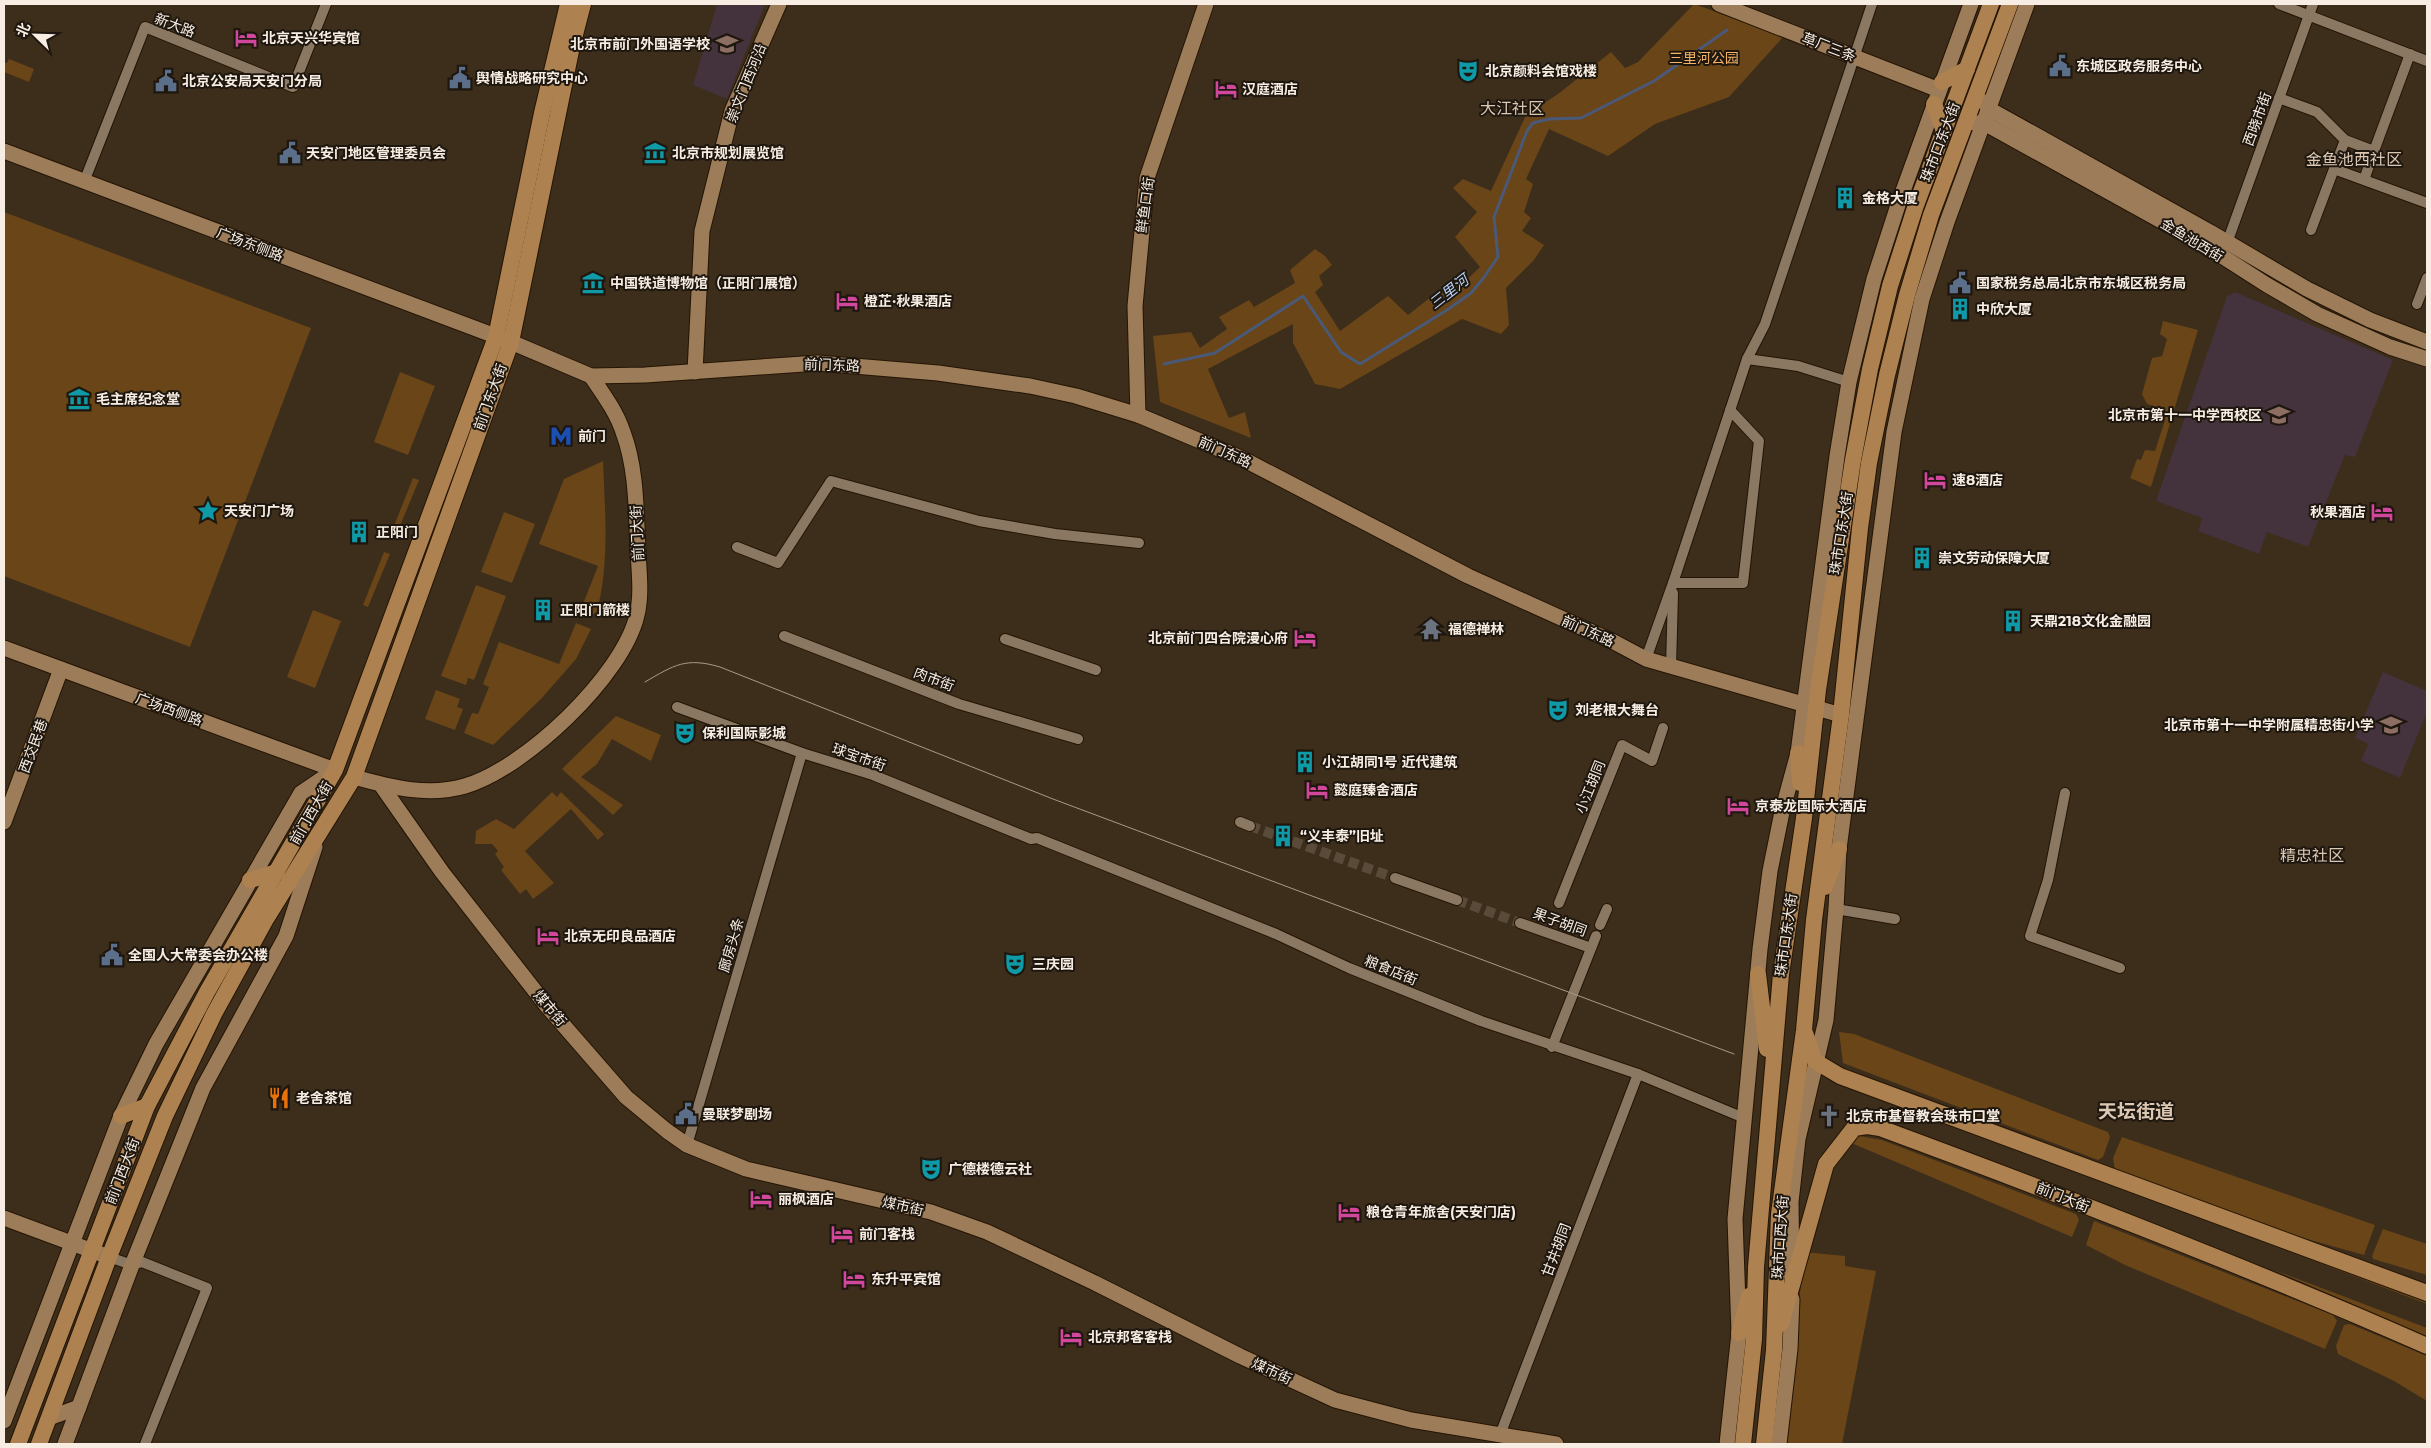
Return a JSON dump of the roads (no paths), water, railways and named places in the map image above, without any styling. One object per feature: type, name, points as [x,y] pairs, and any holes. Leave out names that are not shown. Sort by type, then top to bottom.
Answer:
[{"type":"main road","name":"前门东大街","points":[[335,770],[503,340],[542,113],[568,4]]},
{"type":"main road","name":"前门东大街","points":[[354,777],[503,340],[583,4]]},
{"type":"main road","name":"珠市口东大街","points":[[1770,1081],[1781,974],[1804,818],[1810,708],[1823,659],[1842,523],[1870,370],[1890,286],[1915,208],[1991,4]]},
{"type":"main road","name":"珠市口东大街","points":[[1804,1030],[1814,920],[1841,715],[1860,528],[1869,463],[1887,375],[1907,295],[1929,224],[2010,4]]},
{"type":"main road","points":[[1944,131],[1938,92],[1968,69]]},
{"type":"main road","points":[[1823,659],[1846,665]]},
{"type":"main road","points":[[1798,753],[1804,818]]},
{"type":"main road","points":[[335,770],[354,777]]},
{"type":"main road","name":"前门西大街","points":[[18,1444],[147,1106],[173,1054],[335,770]]},
{"type":"main road","name":"前门西大街","points":[[39,1444],[109,1257],[165,1116],[202,1039],[266,919],[354,777]]},
{"type":"main road","points":[[1814,920],[1838,848]]},
{"type":"main road","points":[[250,880],[277,872]]},
{"type":"main road","points":[[1758,974],[1770,1081]]},
{"type":"main road","points":[[1804,1030],[1815,1061],[1840,1076],[2427,1293]]},
{"type":"main road","name":"珠市口西大街","points":[[1764,1444],[1774,1350],[1779,1214],[1804,1030]]},
{"type":"main road","name":"珠市口西大街","points":[[1743,1444],[1754,1339],[1756,1267],[1770,1081]]},
{"type":"main road","points":[[121,1116],[147,1106]]},
{"type":"main road","name":"前门大街","points":[[1774,1350],[1826,1164],[1854,1128],[1867,1126],[1880,1128],[2017,1178],[2346,1310],[2427,1346]]},
{"type":"main road","points":[[1779,1214],[1792,1285]]},
{"type":"main road","points":[[1739,1333],[1756,1267]]},
{"type":"street","name":"新大路","points":[[84,182],[145,28],[293,88],[326,4]]},
{"type":"street","name":"崇文门西河沿","points":[[695,372],[702,231],[732,111],[779,4]]},
{"type":"street","name":"鲜鱼口街","points":[[1138,415],[1135,306],[1146,178],[1206,4]]},
{"type":"street","name":"草厂三条","points":[[1719,4],[1854,56],[1938,92]]},
{"type":"street","points":[[1646,659],[1747,359],[1765,324],[1872,4]]},
{"type":"street","name":"珠市口东大街","points":[[1744,1118],[1749,1054],[1770,872],[1782,812],[1810,708],[1849,382],[1874,279],[1938,92],[1971,4]]},
{"type":"street","points":[[1815,1061],[1826,1020],[1836,909],[1838,848],[1881,525],[1904,380],[1922,299],[1947,222],[2027,4]]},
{"type":"street","points":[[2278,4],[2427,60]]},
{"type":"street","name":"西晓市街","points":[[2227,243],[2313,4]]},
{"type":"street","points":[[2364,180],[2410,54]]},
{"type":"street","points":[[1979,87],[1987,116]]},
{"type":"street","points":[[2279,98],[2317,112],[2345,140],[2374,151]]},
{"type":"street","points":[[1962,134],[1987,116]]},
{"type":"street","name":"金鱼池西街","points":[[1987,116],[2227,243],[2337,305],[2427,342]]},
{"type":"street","name":"金鱼池西街","points":[[1987,116],[2317,314],[2390,347],[2427,359]]},
{"type":"street","points":[[2311,230],[2345,140]]},
{"type":"street","name":"广场东侧路","points":[[4,151],[503,340],[591,376]]},
{"type":"street","points":[[2334,169],[2427,203]]},
{"type":"street","points":[[2417,304],[2427,278]]},
{"type":"street","points":[[1747,359],[1798,366],[1849,382]]},
{"type":"street","name":"前门东路","points":[[591,376],[695,372],[818,363],[884,367],[1030,386],[1076,396],[1138,415],[1243,459],[1476,580],[1614,642],[1646,659],[1810,708],[1841,715]]},
{"type":"street","name":"前门大街","points":[[381,785],[410,790],[439,791],[464,787],[488,778],[510,765],[545,737],[595,688],[620,657],[632,632],[639,599],[632,465],[620,423],[591,376]]},
{"type":"street","points":[[1673,583],[1743,583],[1759,441],[1730,410]]},
{"type":"street","points":[[737,547],[778,563],[831,481],[979,521],[1055,534],[1139,543]]},
{"type":"street","points":[[1671,667],[1673,583]]},
{"type":"street","name":"肉市街","points":[[784,636],[959,704],[1078,739]]},
{"type":"street","points":[[1005,639],[1096,670]]},
{"type":"street","name":"广场西侧路","points":[[4,648],[335,770]]},
{"type":"street","name":"西交民巷","points":[[4,822],[61,669]]},
{"type":"street","name":"球宝市街","points":[[677,707],[802,753],[873,775],[1031,838]]},
{"type":"street","name":"小江胡同","points":[[1559,902],[1622,745],[1652,761],[1663,728]]},
{"type":"street","name":"廊房头条","points":[[688,1144],[802,753]]},
{"type":"street","name":"前门西大街","points":[[4,1422],[121,1116],[156,1044],[301,793],[335,770]]},
{"type":"street","points":[[354,777],[381,785]]},
{"type":"street","name":"煤市街","points":[[381,785],[442,872],[546,1005],[626,1098],[666,1131],[688,1144],[746,1169],[931,1212],[988,1232],[1334,1400],[1411,1420],[1556,1444]]},
{"type":"street","points":[[2065,793],[2048,880],[2030,936],[2120,968]]},
{"type":"street","name":"前门西大街","points":[[65,1444],[132,1265],[203,1088],[286,936],[321,828]]},
{"type":"street","name":"粮食店街","points":[[1031,838],[1037,838],[1276,934],[1357,971],[1481,1021],[1552,1047],[1638,1074],[1744,1118]]},
{"type":"street","points":[[1394,878],[1456,900]]},
{"type":"street","points":[[1600,925],[1607,909]]},
{"type":"street","points":[[1836,909],[1895,919]]},
{"type":"street","name":"果子胡同","points":[[1520,922],[1591,948]]},
{"type":"street","points":[[1552,1047],[1596,936]]},
{"type":"street","name":"珠市口西大街","points":[[1779,1444],[1790,1349],[1792,1285],[1791,1202],[1798,1139],[1815,1061]]},
{"type":"street","name":"甘井胡同","points":[[1500,1435],[1638,1074]]},
{"type":"street","points":[[1727,1444],[1739,1333],[1735,1220],[1744,1118]]},
{"type":"street","points":[[4,1218],[132,1265],[142,1262],[207,1288],[145,1444]]},
{"type":"street","points":[[49,1418],[79,1407]]},
{"type":"waterway","name":"三里河","points":[[1164,364],[1215,353],[1303,296],[1341,352],[1360,364],[1447,310],[1471,293],[1482,280],[1498,257],[1494,217],[1527,131],[1533,123],[1549,119],[1581,118],[1654,81],[1727,30]]},
{"type":"tunnel","points":[[1250,826],[1395,878]]},
{"type":"tunnel","points":[[1457,900],[1520,923]]},
{"type":"tram line","points":[[645,682],[681,664],[698,663],[720,667],[1053,799],[1734,1054]]},
{"type":"place","name":"北京天兴华宾馆","points":[[246,38]]},
{"type":"place","name":"北京市前门外国语学校","points":[[727,44]]},
{"type":"place","name":"东城区政务服务中心","points":[[2060,66]]},
{"type":"place","name":"北京颜料会馆戏楼","points":[[1468,71]]},
{"type":"place","name":"舆情战略研究中心","points":[[460,78]]},
{"type":"place","name":"北京公安局天安门分局","points":[[166,81]]},
{"type":"place","name":"汉庭酒店","points":[[1226,89]]},
{"type":"place","name":"天安门地区管理委员会","points":[[290,153]]},
{"type":"place","name":"北京市规划展览馆","points":[[655,153]]},
{"type":"place","name":"金格大厦","points":[[1845,198]]},
{"type":"place","name":"中国铁道博物馆（正阳门展馆）","points":[[593,283]]},
{"type":"place","name":"国家税务总局北京市东城区税务局","points":[[1960,283]]},
{"type":"place","name":"橙芷·秋果酒店","points":[[847,301]]},
{"type":"place","name":"中欣大厦","points":[[1960,309]]},
{"type":"place","name":"毛主席纪念堂","points":[[79,399]]},
{"type":"place","name":"北京市第十一中学西校区","points":[[2279,415]]},
{"type":"place","name":"前门","points":[[561,436]]},
{"type":"place","name":"速8酒店","points":[[1935,480]]},
{"type":"place","name":"天安门广场","points":[[208,511]]},
{"type":"place","name":"秋果酒店","points":[[2382,512]]},
{"type":"place","name":"正阳门","points":[[359,532]]},
{"type":"place","name":"崇文劳动保障大厦","points":[[1922,558]]},
{"type":"place","name":"正阳门箭楼","points":[[543,610]]},
{"type":"place","name":"天鼎218文化金融园","points":[[2013,621]]},
{"type":"place","name":"福德禅林","points":[[1431,629]]},
{"type":"place","name":"北京前门四合院漫心府","points":[[1305,638]]},
{"type":"place","name":"刘老根大舞台","points":[[1558,710]]},
{"type":"place","name":"北京市第十一中学附属精忠街小学","points":[[2391,725]]},
{"type":"place","name":"保利国际影城","points":[[685,733]]},
{"type":"place","name":"小江胡同1号 近代建筑","points":[[1305,762]]},
{"type":"place","name":"懿庭臻舍酒店","points":[[1317,790]]},
{"type":"place","name":"京泰龙国际大酒店","points":[[1738,806]]},
{"type":"place","name":"“义丰泰”旧址","points":[[1283,836]]},
{"type":"place","name":"北京无印良品酒店","points":[[548,936]]},
{"type":"place","name":"全国人大常委会办公楼","points":[[112,955]]},
{"type":"place","name":"三庆园","points":[[1015,964]]},
{"type":"place","name":"老舍茶馆","points":[[279,1098]]},
{"type":"place","name":"曼联梦剧场","points":[[686,1114]]},
{"type":"place","name":"北京市基督教会珠市口堂","points":[[1829,1116]]},
{"type":"place","name":"广德楼德云社","points":[[931,1169]]},
{"type":"place","name":"丽枫酒店","points":[[761,1199]]},
{"type":"place","name":"粮仓青年旅舍(天安门店)","points":[[1349,1212]]},
{"type":"place","name":"前门客栈","points":[[842,1234]]},
{"type":"place","name":"东升平宾馆","points":[[854,1279]]},
{"type":"place","name":"北京邦客客栈","points":[[1071,1337]]},
{"type":"district","name":"大江社区","points":[[1512,108]]},
{"type":"district","name":"金鱼池西社区","points":[[2354,159]]},
{"type":"district","name":"精忠社区","points":[[2312,855]]},
{"type":"district","name":"天坛街道","points":[[2136,1111]]},
{"type":"park label","name":"三里河公园","points":[[1704,58]]}]
